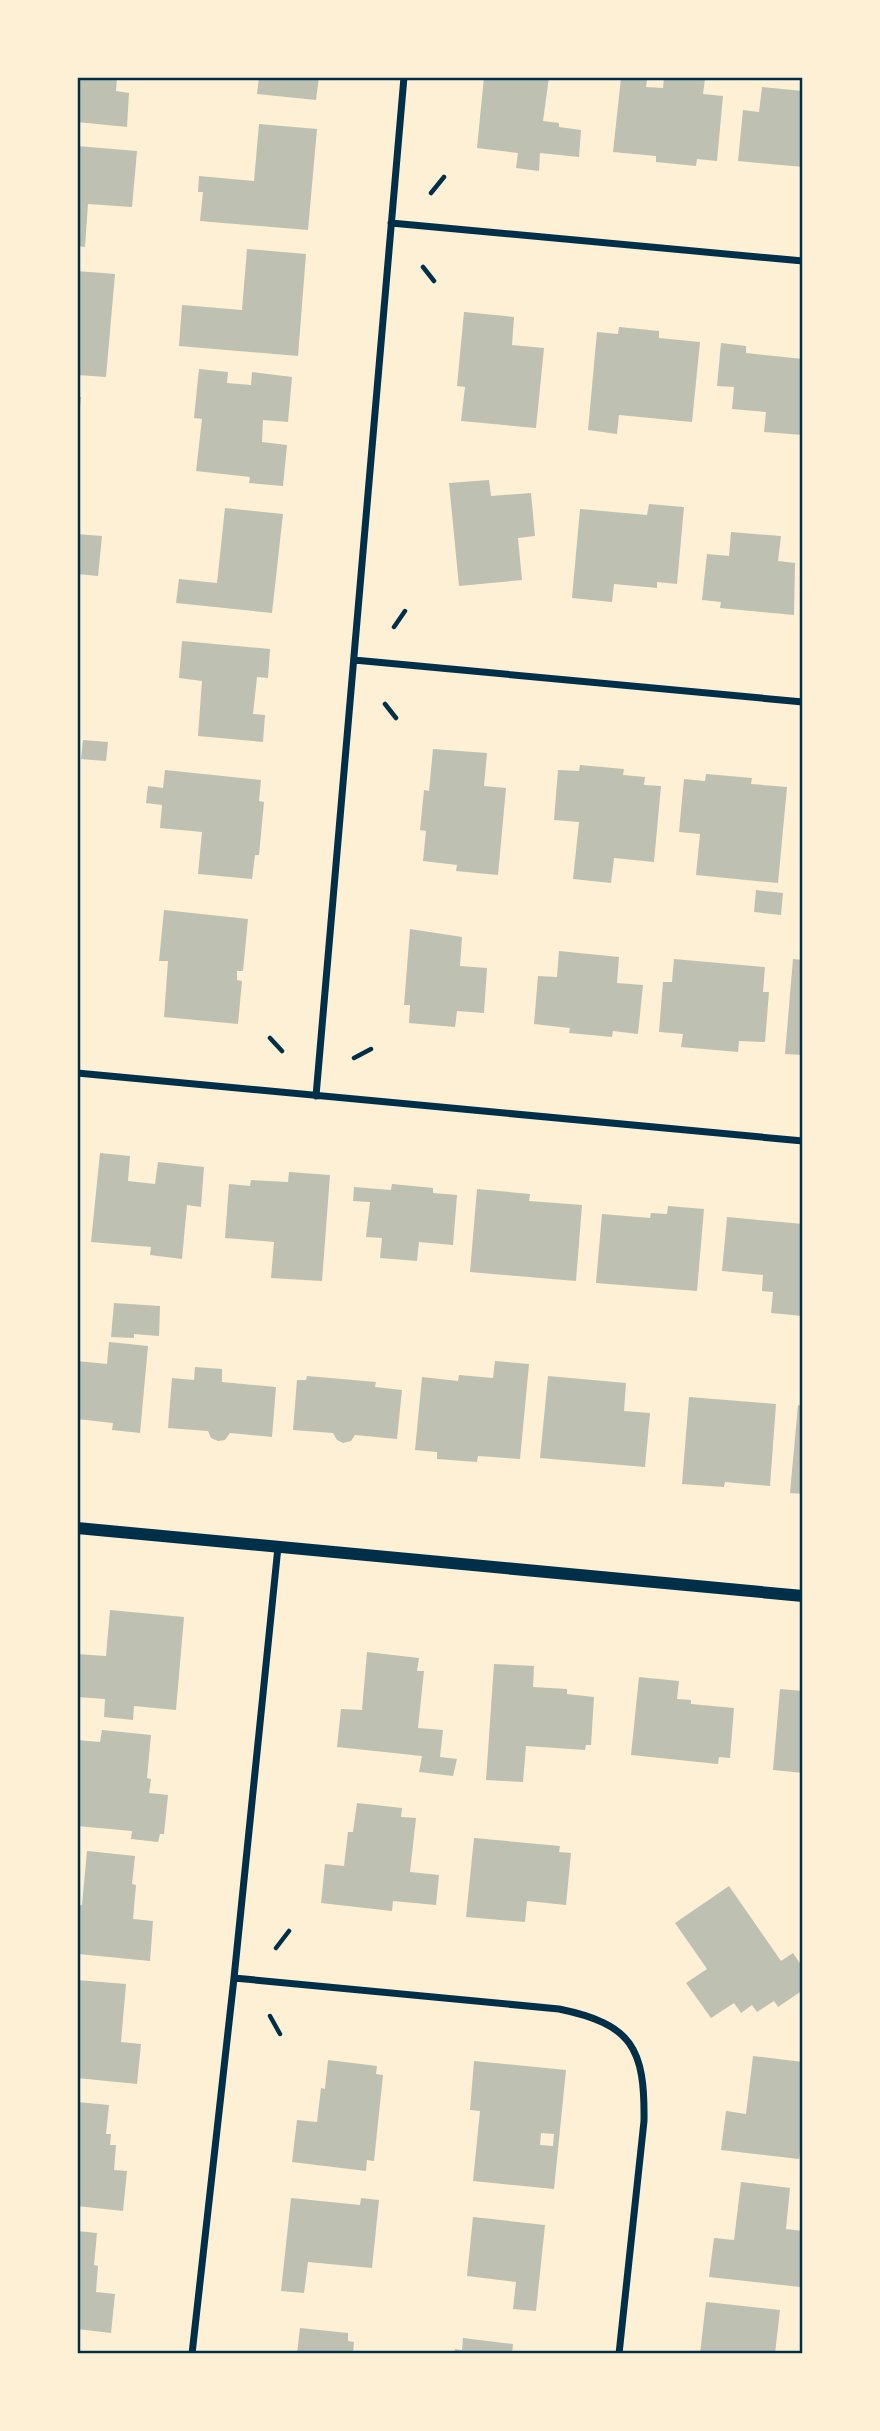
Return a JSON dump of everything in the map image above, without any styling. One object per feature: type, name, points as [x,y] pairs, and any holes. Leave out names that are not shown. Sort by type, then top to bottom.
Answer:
[{"type":"street","points":[[316,1096],[404,77]]},
{"type":"street","points":[[391,223],[803,261]]},
{"type":"street","points":[[354,660],[803,702]]},
{"type":"street","points":[[77,1073],[803,1141]]},
{"type":"street","points":[[77,1528],[803,1596]]},
{"type":"street","points":[[192,2354],[278,1547]]},
{"type":"street","points":[[234,1978],[559,2009],[604,2021],[626,2036],[643,2083],[644,2121],[619,2354]]},
{"type":"path","points":[[431,193],[444,177]]},
{"type":"path","points":[[423,267],[434,281]]},
{"type":"path","points":[[394,627],[405,611]]},
{"type":"path","points":[[384,704],[396,718]]},
{"type":"path","points":[[270,1038],[282,1051]]},
{"type":"path","points":[[354,1058],[371,1049]]},
{"type":"path","points":[[276,1948],[289,1931]]},
{"type":"path","points":[[270,2016],[280,2034]]},
{"type":"building","points":[[77,77],[117,77],[116,91],[129,93],[127,127],[77,122]]},
{"type":"building","points":[[259,77],[319,77],[316,100],[257,94]]},
{"type":"building","points":[[484,77],[549,77],[543,121],[559,123],[559,127],[581,130],[579,157],[540,153],[539,171],[516,168],[518,153],[477,148]]},
{"type":"building","points":[[664,77],[705,79],[703,94],[723,96],[717,161],[697,159],[696,166],[656,162],[656,156],[613,152],[621,78],[647,80],[646,87],[663,88]]},
{"type":"building","points":[[762,87],[803,91],[803,167],[738,161],[743,110],[759,112]]},
{"type":"building","points":[[259,124],[317,129],[308,230],[200,221],[203,192],[198,192],[199,176],[254,181]]},
{"type":"building","points":[[77,146],[137,151],[132,207],[88,204],[85,247],[77,246]]},
{"type":"building","points":[[247,249],[306,254],[298,356],[179,346],[182,305],[242,310]]},
{"type":"building","points":[[77,271],[115,274],[106,377],[77,375]]},
{"type":"building","points":[[464,312],[514,317],[512,345],[544,348],[536,428],[461,421],[465,387],[457,386]]},
{"type":"building","points":[[619,327],[659,331],[659,338],[700,342],[692,422],[619,415],[617,434],[588,430],[597,332],[618,334]]},
{"type":"building","points":[[721,343],[746,346],[746,353],[803,359],[803,435],[764,432],[766,412],[732,409],[734,387],[717,386]]},
{"type":"building","points":[[199,369],[228,372],[227,383],[251,385],[252,372],[292,377],[288,422],[263,420],[262,442],[287,445],[283,486],[249,483],[250,477],[196,471],[202,419],[194,418]]},
{"type":"building","points":[[77,397],[81,397],[79,417],[77,417]]},
{"type":"building","points":[[489,480],[491,496],[531,493],[535,536],[518,538],[522,580],[459,586],[449,483]]},
{"type":"building","points":[[649,504],[684,507],[677,584],[657,582],[657,588],[614,584],[612,602],[572,598],[580,509],[647,515]]},
{"type":"building","points":[[225,508],[283,514],[272,613],[176,603],[179,579],[217,583]]},
{"type":"building","points":[[731,532],[781,536],[778,561],[795,563],[794,615],[720,608],[721,602],[702,600],[707,554],[729,556]]},
{"type":"building","points":[[77,534],[102,536],[98,576],[77,574]]},
{"type":"building","points":[[182,641],[270,649],[268,678],[257,677],[253,714],[265,715],[263,742],[198,736],[202,681],[179,678]]},
{"type":"building","points":[[83,740],[108,742],[106,761],[81,759]]},
{"type":"building","points":[[433,749],[487,753],[484,786],[506,788],[498,875],[456,871],[457,865],[423,861],[426,831],[420,830],[424,790],[429,791]]},
{"type":"building","points":[[580,765],[624,769],[623,775],[645,777],[644,785],[661,786],[654,862],[614,858],[611,883],[573,879],[579,822],[554,820],[558,770],[579,771]]},
{"type":"building","points":[[165,770],[261,780],[259,801],[264,802],[259,855],[255,855],[252,879],[198,874],[202,832],[160,828],[162,805],[146,803],[148,786],[163,788]]},
{"type":"building","points":[[706,774],[752,778],[751,784],[787,787],[778,883],[696,875],[700,834],[679,832],[684,779],[705,781]]},
{"type":"building","points":[[756,890],[783,893],[781,915],[754,912]]},
{"type":"building","points":[[164,910],[248,919],[243,971],[237,971],[237,980],[242,981],[238,1024],[164,1017],[168,961],[159,961]]},
{"type":"building","points":[[410,929],[462,937],[460,966],[487,968],[484,1013],[457,1011],[455,1027],[409,1023],[410,1005],[404,1005]]},
{"type":"building","points":[[559,951],[619,957],[617,983],[643,985],[638,1034],[613,1031],[612,1037],[569,1033],[570,1028],[534,1024],[538,976],[557,977]]},
{"type":"building","points":[[674,959],[765,967],[763,992],[769,992],[765,1042],[739,1041],[738,1052],[681,1047],[683,1034],[659,1032],[663,982],[672,982]]},
{"type":"building","points":[[793,959],[803,960],[803,1055],[785,1054]]},
{"type":"building","points":[[100,1153],[130,1156],[128,1181],[155,1184],[158,1162],[204,1167],[201,1207],[187,1205],[182,1259],[150,1255],[151,1247],[91,1242]]},
{"type":"building","points":[[289,1172],[330,1175],[322,1281],[271,1278],[274,1242],[225,1238],[229,1184],[250,1186],[251,1180],[288,1182]]},
{"type":"building","points":[[392,1184],[433,1188],[433,1193],[457,1195],[453,1245],[419,1242],[417,1261],[380,1258],[382,1238],[366,1237],[370,1202],[353,1201],[354,1187],[391,1190]]},
{"type":"building","points":[[477,1189],[530,1194],[529,1201],[582,1205],[576,1281],[470,1272]]},
{"type":"building","points":[[668,1206],[704,1209],[697,1291],[596,1283],[602,1214],[650,1218],[651,1213],[667,1214]]},
{"type":"building","points":[[727,1217],[803,1224],[803,1316],[771,1313],[773,1292],[762,1291],[763,1275],[722,1271]]},
{"type":"building","points":[[114,1303],[160,1306],[159,1336],[134,1334],[134,1338],[111,1337]]},
{"type":"building","points":[[109,1342],[148,1346],[140,1433],[112,1430],[113,1423],[77,1419],[77,1361],[107,1364]]},
{"type":"building","points":[[495,1361],[529,1364],[520,1459],[478,1456],[477,1462],[437,1459],[437,1452],[415,1450],[422,1377],[458,1381],[459,1375],[493,1378]]},
{"type":"building","points":[[195,1367],[222,1369],[222,1382],[276,1387],[272,1437],[230,1433],[225,1440],[218,1441],[211,1438],[208,1431],[168,1428],[172,1378],[194,1380]]},
{"type":"building","points":[[307,1376],[376,1382],[375,1387],[402,1390],[397,1439],[355,1435],[351,1441],[343,1443],[337,1440],[333,1433],[293,1430],[297,1380],[306,1380]]},
{"type":"building","points":[[548,1376],[626,1383],[624,1411],[650,1413],[645,1467],[540,1458]]},
{"type":"building","points":[[689,1397],[776,1404],[770,1486],[725,1482],[724,1487],[682,1484]]},
{"type":"building","points":[[798,1405],[803,1406],[803,1494],[790,1493]]},
{"type":"building","points":[[110,1610],[184,1617],[176,1710],[134,1706],[133,1720],[104,1717],[105,1699],[77,1697],[77,1654],[106,1656]]},
{"type":"building","points":[[367,1652],[419,1658],[417,1671],[424,1671],[418,1728],[443,1730],[440,1757],[457,1759],[453,1776],[419,1772],[422,1756],[337,1747],[341,1709],[362,1710]]},
{"type":"building","points":[[494,1664],[534,1666],[533,1687],[567,1689],[567,1694],[594,1697],[591,1745],[586,1745],[585,1750],[526,1746],[523,1782],[486,1780]]},
{"type":"building","points":[[639,1677],[679,1681],[677,1699],[691,1700],[691,1704],[734,1708],[730,1758],[719,1757],[718,1764],[631,1755]]},
{"type":"building","points":[[780,1689],[803,1691],[803,1773],[773,1770]]},
{"type":"building","points":[[102,1730],[151,1735],[147,1778],[151,1779],[149,1793],[168,1795],[164,1834],[160,1834],[158,1842],[131,1839],[132,1831],[77,1826],[77,1740],[100,1742]]},
{"type":"building","points":[[357,1803],[402,1808],[401,1817],[416,1818],[410,1872],[439,1875],[436,1905],[393,1901],[392,1911],[321,1903],[325,1864],[344,1866],[348,1832],[353,1832]]},
{"type":"building","points":[[474,1838],[560,1846],[559,1852],[571,1853],[566,1905],[527,1901],[525,1922],[466,1917]]},
{"type":"building","points":[[87,1851],[135,1856],[132,1884],[136,1885],[133,1919],[153,1921],[150,1961],[78,1954],[78,1905],[82,1905]]},
{"type":"building","points":[[729,1886],[781,1961],[793,1953],[803,1968],[803,1990],[778,2007],[774,2001],[757,2012],[752,2005],[741,2013],[734,2003],[711,2018],[686,1983],[707,1969],[675,1923]]},
{"type":"building","points":[[77,1980],[126,1984],[121,2042],[141,2044],[137,2084],[77,2078]]},
{"type":"building","points":[[753,2056],[803,2062],[803,2130],[799,2159],[721,2150],[726,2111],[746,2114]]},
{"type":"building","points":[[328,2060],[377,2066],[376,2074],[383,2075],[374,2161],[367,2160],[366,2171],[292,2162],[297,2120],[317,2122],[321,2088],[325,2089]]},
{"type":"building","points":[[474,2061],[566,2070],[554,2189],[473,2181],[480,2111],[470,2110]],"holes":[[[541,2133],[554,2134],[553,2146],[540,2145]]]},
{"type":"building","points":[[77,2102],[109,2105],[106,2134],[111,2134],[110,2145],[116,2145],[114,2170],[127,2171],[123,2211],[77,2206]]},
{"type":"building","points":[[741,2182],[790,2188],[786,2229],[803,2231],[800,2287],[709,2277],[714,2238],[734,2240]]},
{"type":"building","points":[[291,2198],[360,2205],[361,2198],[379,2200],[372,2268],[308,2262],[304,2293],[281,2291]]},
{"type":"building","points":[[473,2217],[545,2225],[536,2311],[513,2309],[516,2282],[467,2276]]},
{"type":"building","points":[[77,2231],[97,2233],[94,2265],[98,2266],[96,2292],[115,2294],[111,2333],[77,2329]]},
{"type":"building","points":[[706,2302],[780,2310],[775,2354],[700,2354]]},
{"type":"building","points":[[300,2328],[348,2333],[348,2341],[354,2342],[353,2354],[297,2354]]},
{"type":"building","points":[[463,2338],[513,2344],[512,2354],[454,2354],[455,2349],[462,2350]]}]
